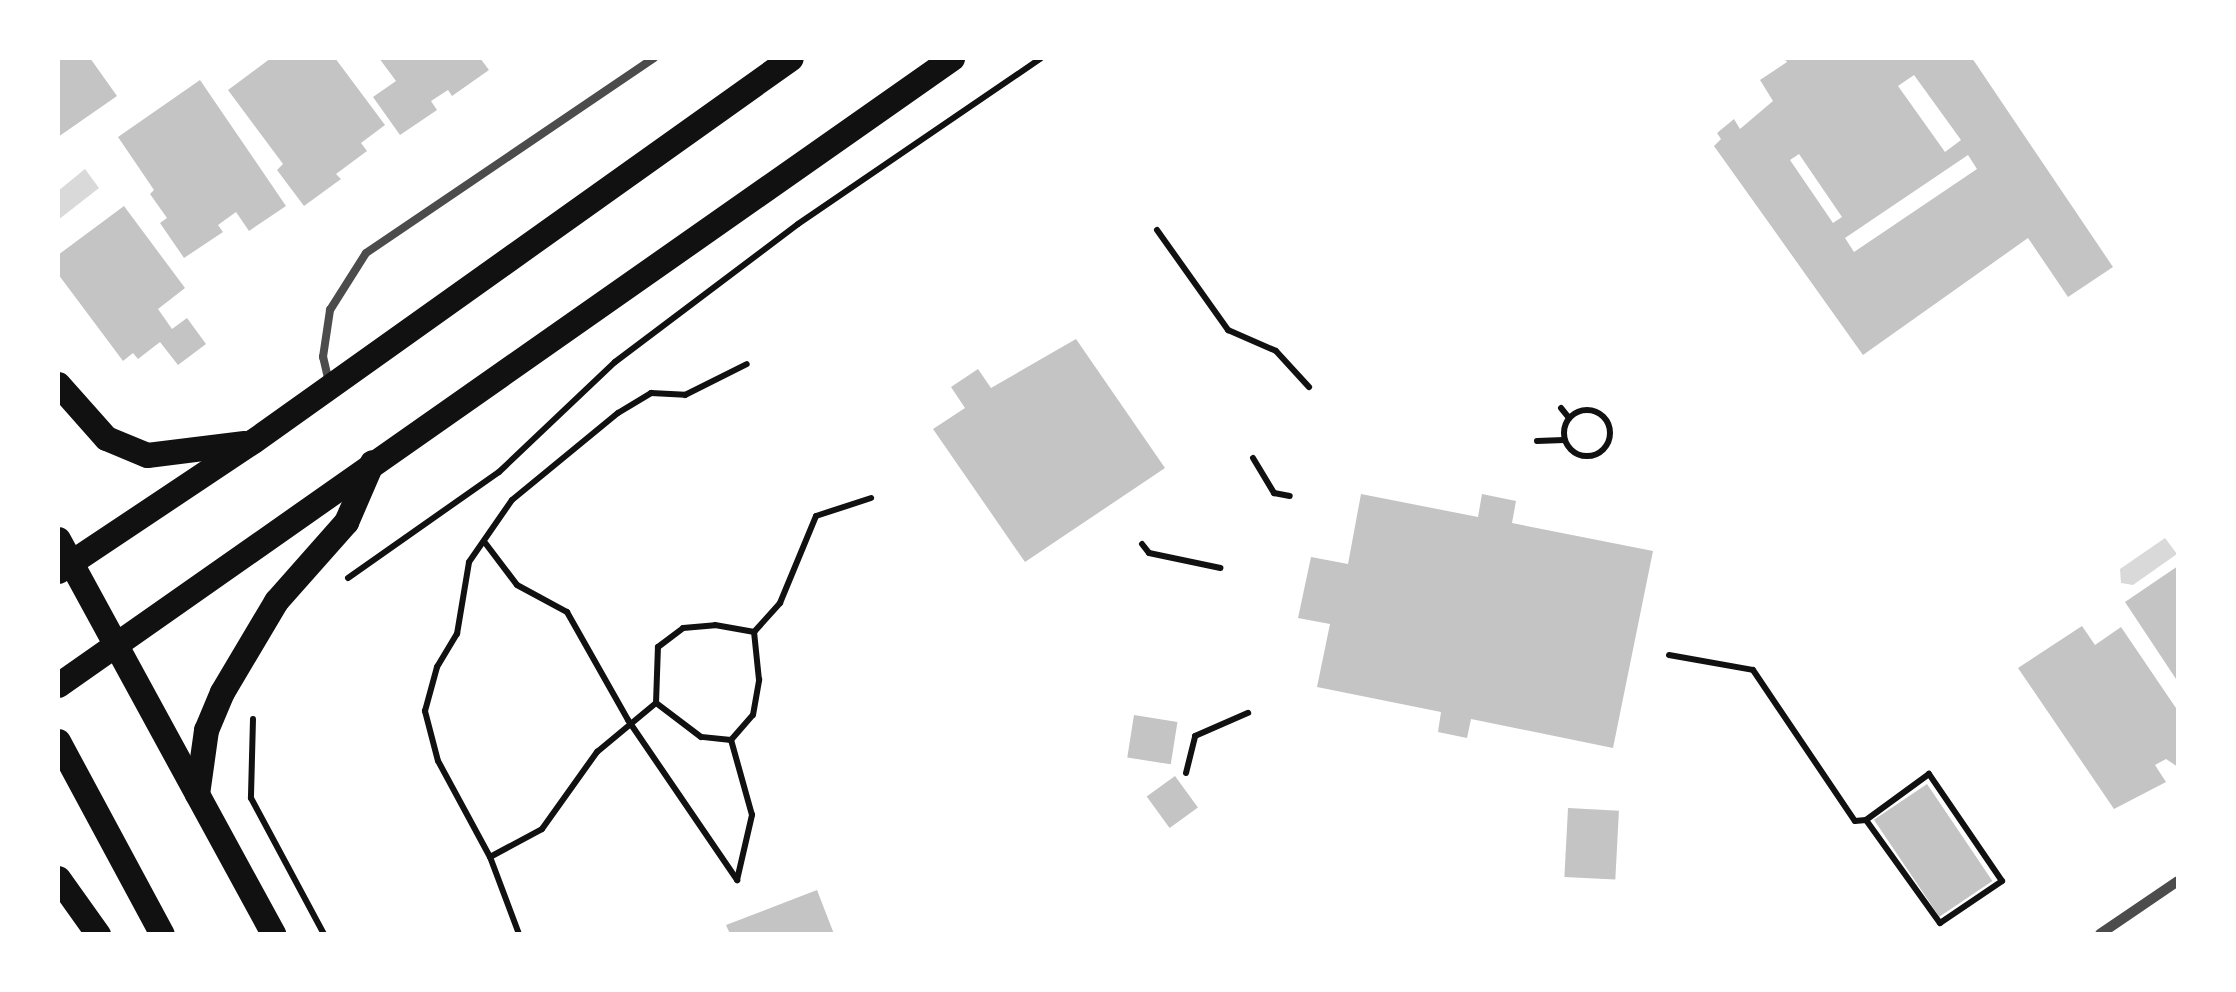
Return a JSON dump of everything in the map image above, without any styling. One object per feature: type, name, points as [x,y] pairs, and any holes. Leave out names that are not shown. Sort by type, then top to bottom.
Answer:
[{"type":"main road","points":[[64,567],[253,441],[330,382],[790,58]]},
{"type":"main road","points":[[58,685],[952,58]]},
{"type":"main road","points":[[58,384],[106,438],[147,454],[253,441]]},
{"type":"main road","points":[[197,794],[206,730],[222,692],[276,601],[346,522],[372,462]]},
{"type":"main road","points":[[58,539],[64,567],[113,644],[274,934]]},
{"type":"main road","points":[[58,740],[162,934]]},
{"type":"main road","points":[[58,878],[98,934]]},
{"type":"street","points":[[2100,934],[2178,881]]},
{"type":"lane","points":[[330,382],[324,357],[330,310],[366,253],[654,58]]},
{"type":"path","points":[[336,592],[499,472],[615,362],[798,224],[1041,58]]},
{"type":"path","points":[[1157,230],[1228,330],[1276,350],[1309,386]]},
{"type":"path","points":[[520,934],[490,857],[438,761],[425,711],[436,667],[456,634],[469,562],[486,544],[512,500],[618,412],[651,393],[686,395],[746,364]]},
{"type":"path","points":[[1561,408],[1569,418]]},
{"type":"path","points":[[1597,412],[1610,437],[1602,451],[1588,456],[1573,452],[1564,440],[1569,418],[1597,412]]},
{"type":"path","points":[[1537,441],[1564,440]]},
{"type":"path","points":[[1253,458],[1274,493],[1290,496]]},
{"type":"path","points":[[731,740],[754,715],[759,680],[754,632],[780,604],[816,516],[871,498]]},
{"type":"path","points":[[486,544],[517,585],[566,612],[628,720],[736,880],[752,815],[731,740]]},
{"type":"path","points":[[1142,544],[1149,553],[1220,568]]},
{"type":"path","points":[[656,703],[658,647],[683,628],[716,625],[754,632]]},
{"type":"path","points":[[1669,654],[1753,670],[1855,821],[1866,820],[1929,774],[2002,881],[1940,924],[1866,820]]},
{"type":"path","points":[[490,857],[542,830],[628,720],[656,703]]},
{"type":"path","points":[[656,703],[701,738],[731,740]]},
{"type":"path","points":[[1186,774],[1195,736],[1248,713]]},
{"type":"path","points":[[254,714],[251,798],[324,934]]},
{"type":"shaded area","points":[[85,169],[99,188],[58,220],[58,191]]},
{"type":"shaded area","points":[[2165,538],[2177,554],[2133,585],[2121,583],[2120,569]]},
{"type":"building","points":[[58,58],[90,58],[117,96],[58,137]]},
{"type":"building","points":[[271,58],[335,58],[385,125],[361,143],[367,151],[336,174],[341,179],[304,206],[277,170],[283,164],[228,90]]},
{"type":"building","points":[[379,58],[480,58],[489,70],[452,96],[448,90],[431,101],[437,110],[400,135],[373,97],[396,81]]},
{"type":"building","points":[[1784,58],[1972,58],[2113,267],[2068,297],[2028,238],[1863,355],[1714,146],[1721,139],[1717,133],[1734,119],[1740,129],[1773,101],[1760,80],[1787,62]],"holes":[[[1914,75],[1961,140],[1945,152],[1898,86]],[[1799,154],[1842,217],[1833,223],[1790,160]],[[1968,155],[1977,169],[1854,252],[1845,238]]]},
{"type":"building","points":[[200,80],[286,206],[249,231],[236,212],[218,225],[223,232],[184,258],[160,223],[167,218],[150,194],[154,190],[118,137]]},
{"type":"building","points":[[124,206],[185,288],[158,309],[172,329],[187,318],[206,344],[178,365],[160,342],[138,359],[133,353],[123,361],[58,274],[58,255]]},
{"type":"building","points":[[1076,339],[1165,468],[1025,562],[933,429],[965,408],[951,387],[978,369],[991,388]]},
{"type":"building","points":[[1361,494],[1478,517],[1482,494],[1516,501],[1512,523],[1653,551],[1613,748],[1471,719],[1467,738],[1438,732],[1441,712],[1317,687],[1330,624],[1298,618],[1311,557],[1348,564]]},
{"type":"building","points":[[2178,566],[2178,682],[2125,602]]},
{"type":"building","points":[[2082,626],[2095,645],[2121,627],[2178,711],[2178,767],[2166,759],[2155,765],[2166,782],[2114,809],[2018,668]]},
{"type":"building","points":[[1134,715],[1177,722],[1171,764],[1127,757]]},
{"type":"building","points":[[1175,776],[1198,808],[1170,828],[1147,797]]},
{"type":"building","points":[[1927,784],[1992,881],[1939,917],[1874,820]]},
{"type":"building","points":[[1568,808],[1619,811],[1615,880],[1564,877]]},
{"type":"building","points":[[817,890],[834,934],[730,934],[726,925]]}]
